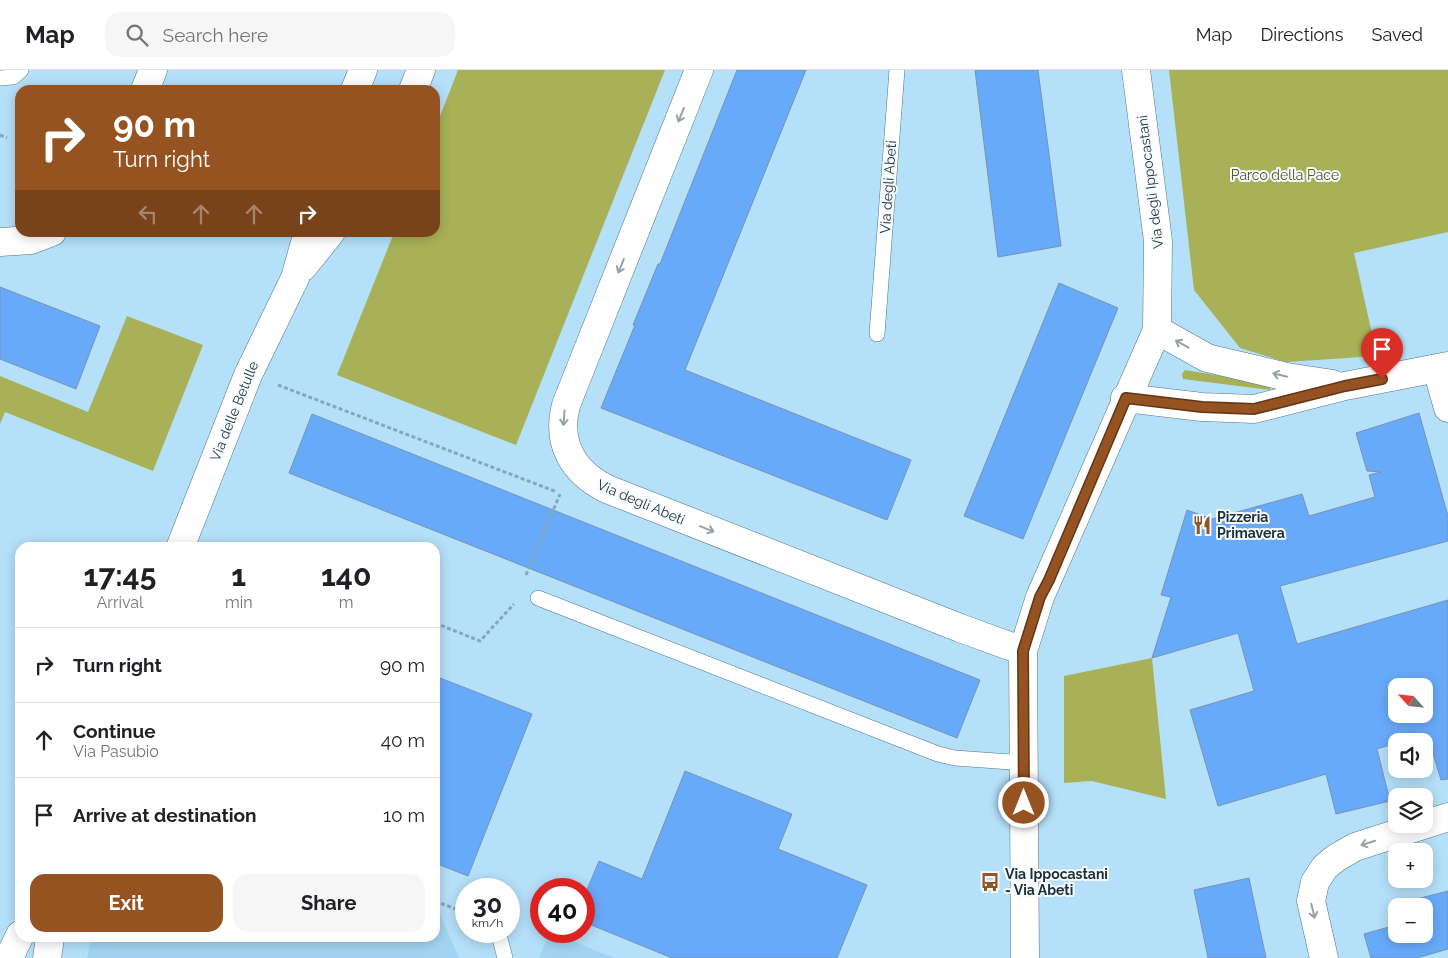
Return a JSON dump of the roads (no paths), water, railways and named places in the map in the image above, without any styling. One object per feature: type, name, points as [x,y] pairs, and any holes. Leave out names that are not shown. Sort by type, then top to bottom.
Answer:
[{"type":"street","points":[[147,85],[153,70]]},
{"type":"street","points":[[357,85],[363,70]]},
{"type":"street","points":[[415,85],[421,70]]},
{"type":"street","name":"Via degli Abeti","points":[[699,70],[566,404],[563,414],[563,430],[566,445],[572,459],[586,476],[607,489],[1023,651]]},
{"type":"street","name":"Via degli Ippocastani","points":[[1025,958],[1023,651],[1040,597],[1157,330],[1158,241],[1136,70]]},
{"type":"street","points":[[0,242],[30,240],[38,237]]},
{"type":"street","name":"Via delle Betulle","points":[[182,542],[248,375],[294,278],[306,237]]},
{"type":"street","name":"Via delle Betulle","points":[[294,278],[327,237]]},
{"type":"street","points":[[1157,330],[1207,358],[1287,377],[1345,386]]},
{"type":"street","points":[[1126,398],[1202,407],[1254,409],[1345,386],[1442,368],[1448,408]]},
{"type":"street","points":[[1324,958],[1310,901],[1315,882],[1325,867],[1355,847],[1448,817]]},
{"type":"street","points":[[9,958],[17,942]]},
{"type":"street","points":[[47,958],[49,942]]},
{"type":"lane","points":[[0,78],[13,77],[21,70]]},
{"type":"lane","name":"Via degli Abeti","points":[[877,334],[897,70]]},
{"type":"lane","points":[[538,598],[938,754],[955,758],[1024,763]]},
{"type":"lane","points":[[501,943],[504,958]]},
{"type":"place","name":"Pizzeria Primavera","points":[[1202,525]]},
{"type":"place","name":"Via Ippocastani - Via Abeti","points":[[990,882]]},
{"type":"park label","name":"Parco della Pace","points":[[1285,175]]}]
